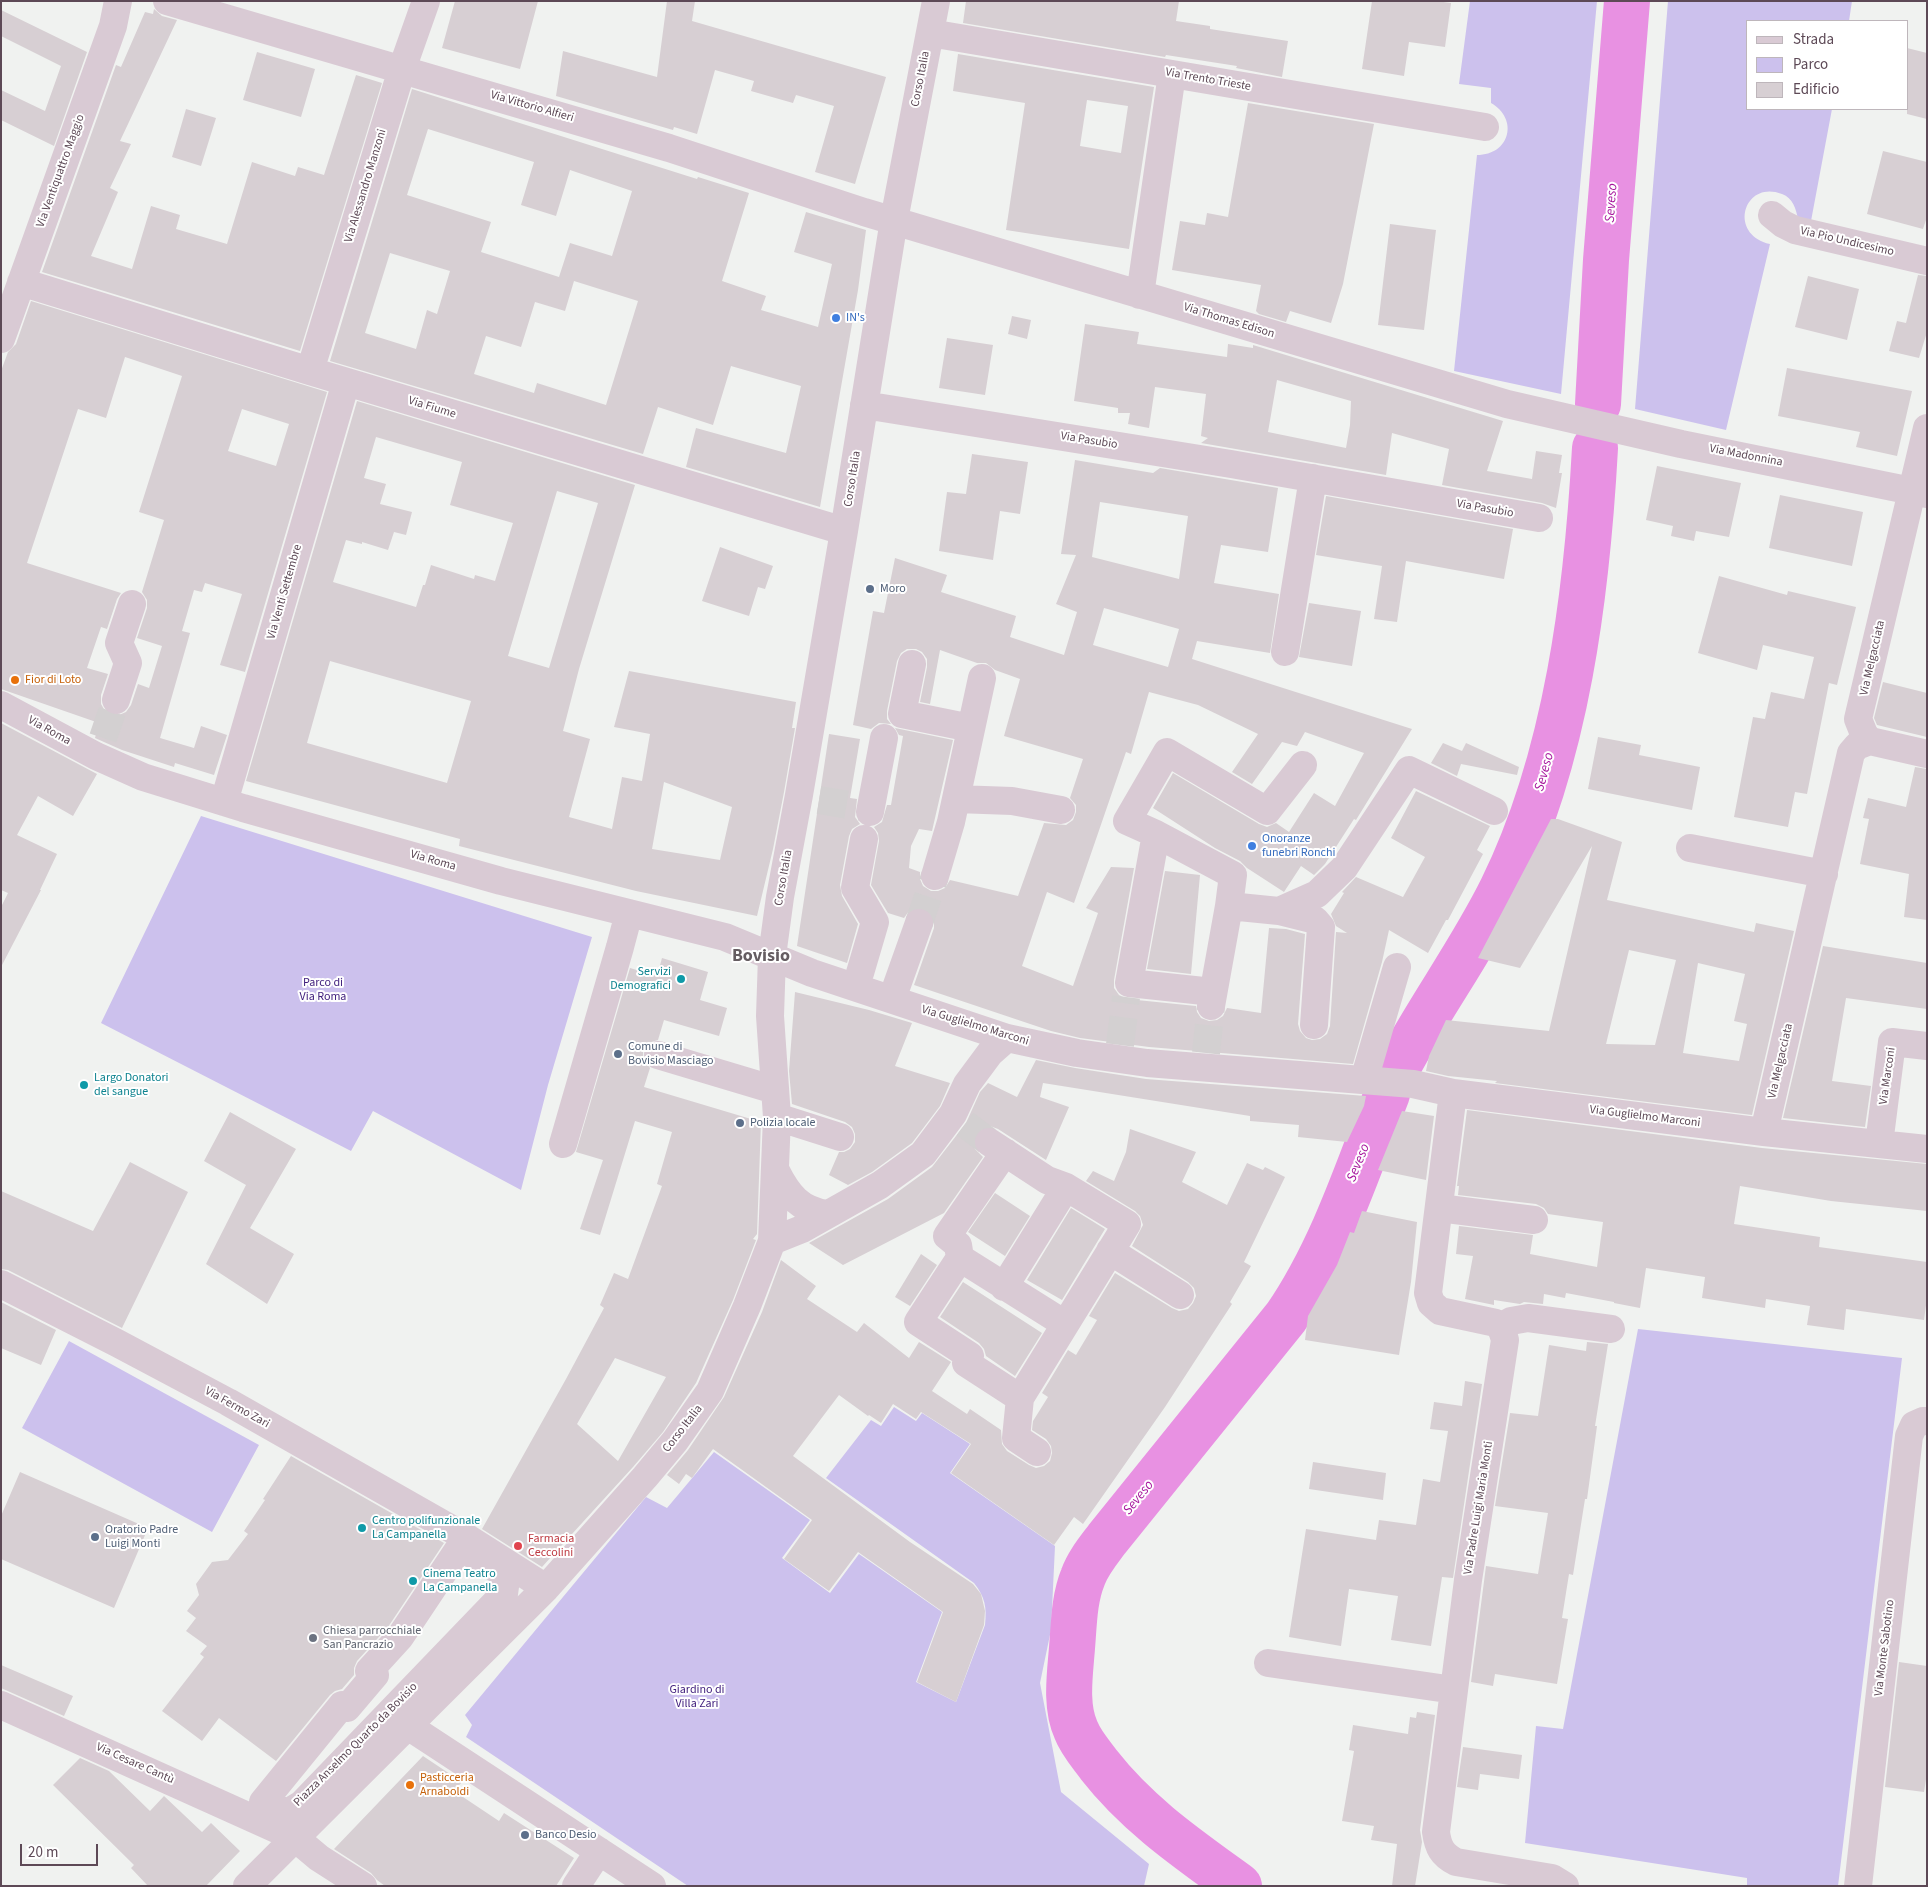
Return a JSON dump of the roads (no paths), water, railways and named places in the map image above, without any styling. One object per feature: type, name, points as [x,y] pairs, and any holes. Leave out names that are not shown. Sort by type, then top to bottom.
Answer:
[{"type":"street","name":"Via Ventiquattro Maggio","points":[[1,339],[113,26],[118,1]]},
{"type":"street","name":"Via Vittorio Alfieri","points":[[167,1],[669,148],[894,220]]},
{"type":"street","name":"Via Alessandro Manzoni","points":[[310,371],[402,69],[426,1]]},
{"type":"street","name":"Corso Italia","points":[[546,1588],[645,1477],[704,1402],[735,1337],[772,1241],[777,1117],[770,1016],[772,956],[780,897],[809,798],[844,531],[864,405],[894,220],[936,1]]},
{"type":"street","name":"Via Trento Trieste","points":[[930,33],[1485,127]]},
{"type":"street","points":[[1140,295],[1172,74]]},
{"type":"street","name":"Via Pio Undicesimo","points":[[1772,214],[1783,224],[1795,230],[1927,261]]},
{"type":"street","name":"Via Thomas Edison","points":[[894,220],[1507,404],[1566,417]]},
{"type":"street","name":"Via Fiume","points":[[21,282],[346,382],[844,531]]},
{"type":"street","name":"Via Venti Settembre","points":[[224,802],[346,382]]},
{"type":"street","name":"Via Pasubio","points":[[864,405],[1312,478],[1539,518]]},
{"type":"street","name":"Via Madonnina","points":[[1566,417],[1681,444],[1920,492]]},
{"type":"street","name":"Via Melgacciata","points":[[1764,1132],[1851,753],[1857,746],[1870,741],[1864,734],[1858,719],[1920,492],[1927,428]]},
{"type":"street","points":[[1285,652],[1312,478]]},
{"type":"street","points":[[116,700],[128,663],[119,644],[132,604]]},
{"type":"street","points":[[912,664],[902,714],[971,728]]},
{"type":"street","points":[[935,876],[951,822],[982,678]]},
{"type":"street","name":"Via Roma","points":[[1,705],[100,747],[143,776],[224,802],[501,881],[726,937],[772,956]]},
{"type":"street","points":[[868,808],[884,738]]},
{"type":"street","points":[[1870,741],[1927,754]]},
{"type":"street","points":[[1156,834],[1128,990],[1212,999],[1233,876],[1156,834],[1127,821],[1167,752],[1267,811],[1303,765]]},
{"type":"street","points":[[1279,911],[1317,894],[1344,868],[1410,770],[1494,810]]},
{"type":"street","points":[[956,799],[1012,801],[1061,810]]},
{"type":"street","points":[[860,973],[875,922],[855,888],[864,838]]},
{"type":"street","points":[[1690,848],[1824,874]]},
{"type":"street","points":[[1229,906],[1279,911],[1315,920],[1321,928],[1314,1025]]},
{"type":"street","points":[[563,1144],[620,947],[628,913]]},
{"type":"street","points":[[892,999],[915,933]]},
{"type":"street","name":"Via Guglielmo Marconi","points":[[772,956],[812,973],[1007,1038],[1077,1053],[1119,1052],[1206,1060],[1412,1084],[1453,1093],[1764,1132],[1927,1149]]},
{"type":"street","points":[[1368,1080],[1373,1048],[1396,967]]},
{"type":"street","points":[[772,1241],[802,1229],[891,1177],[923,1154],[959,1119],[967,1084],[990,1053],[1007,1038]]},
{"type":"street","name":"Via Marconi","points":[[1879,1144],[1892,1042],[1927,1046]]},
{"type":"street","points":[[658,1055],[776,1090]]},
{"type":"street","points":[[1453,1093],[1428,1293],[1431,1302],[1440,1311],[1488,1320],[1500,1327],[1511,1321],[1528,1318],[1611,1329]]},
{"type":"street","points":[[777,1117],[840,1137]]},
{"type":"street","points":[[1020,1398],[966,1363],[970,1356],[918,1322],[960,1258],[958,1245],[947,1236],[997,1147],[1046,1180],[1066,1187],[1127,1224],[1020,1398],[1016,1438],[1037,1452]]},
{"type":"street","points":[[776,1171],[783,1186],[805,1209],[827,1214]]},
{"type":"street","points":[[1004,1287],[1066,1187]]},
{"type":"street","points":[[1439,1208],[1534,1220]]},
{"type":"street","points":[[1110,1251],[1180,1295]]},
{"type":"street","points":[[960,1258],[1065,1324]]},
{"type":"street","name":"Via Fermo Zari","points":[[1,1284],[117,1342],[228,1402],[465,1543]]},
{"type":"street","name":"Via Padre Luigi Maria Monti","points":[[1500,1327],[1505,1340],[1468,1580],[1436,1832],[1438,1846],[1446,1857],[1456,1862],[1552,1878],[1564,1886]]},
{"type":"street","name":"Via Monte Sabotino","points":[[1858,1886],[1909,1436],[1914,1426],[1923,1421],[1927,1422]]},
{"type":"street","points":[[465,1543],[546,1588]]},
{"type":"street","name":"Piazza Anselmo Quarto da Bovisio","points":[[465,1543],[500,1571],[506,1579],[504,1594],[302,1804],[287,1814],[263,1802],[342,1705],[347,1708],[375,1675],[369,1671],[400,1637],[465,1543]]},
{"type":"street","name":"Piazza Anselmo Quarto da Bovisio","points":[[246,1886],[546,1588]]},
{"type":"street","points":[[1268,1663],[1454,1690]]},
{"type":"street","name":"Via Cesare Cantù","points":[[1,1705],[268,1824],[294,1837],[320,1858],[363,1886]]},
{"type":"street","points":[[408,1726],[652,1886]]},
{"type":"street","points":[[576,1886],[599,1851]]},
{"type":"waterway","name":"Seveso","points":[[1598,404],[1606,260],[1627,1]]},
{"type":"waterway","name":"Seveso","points":[[1399,1065],[1478,934],[1502,889],[1524,838],[1543,785],[1558,730],[1570,674],[1579,617],[1586,560],[1595,448]]},
{"type":"waterway","name":"Seveso","points":[[1239,1886],[1147,1816],[1114,1783],[1086,1748],[1076,1730],[1070,1711],[1069,1700],[1069,1679],[1076,1603],[1080,1585],[1090,1562],[1286,1317],[1302,1291],[1331,1237],[1387,1094]]},
{"type":"tunnel","points":[[103,738],[116,700]]},
{"type":"tunnel","points":[[819,800],[861,807]]},
{"type":"tunnel","points":[[919,923],[935,876]]},
{"type":"tunnel","points":[[1120,1045],[1126,997]]},
{"type":"tunnel","points":[[1206,1053],[1211,1006]]},
{"type":"tunnel","points":[[965,1124],[989,1142]]},
{"type":"place","name":"IN's","points":[[836,318]]},
{"type":"place","name":"Moro","points":[[870,589]]},
{"type":"place","name":"Fior di Loto","points":[[15,680]]},
{"type":"place","name":"Onoranze funebri Ronchi","points":[[1252,846]]},
{"type":"place","name":"Servizi Demografici","points":[[681,979]]},
{"type":"place","name":"Comune di Bovisio Masciago","points":[[618,1054]]},
{"type":"place","name":"Largo Donatori del sangue","points":[[84,1085]]},
{"type":"place","name":"Polizia locale","points":[[740,1123]]},
{"type":"place","name":"Centro polifunzionale La Campanella","points":[[362,1528]]},
{"type":"place","name":"Oratorio Padre Luigi Monti","points":[[95,1537]]},
{"type":"place","name":"Farmacia Ceccolini","points":[[518,1546]]},
{"type":"place","name":"Cinema Teatro La Campanella","points":[[413,1581]]},
{"type":"place","name":"Chiesa parrocchiale San Pancrazio","points":[[313,1638]]},
{"type":"place","name":"Pasticceria Arnaboldi","points":[[410,1785]]},
{"type":"place","name":"Banco Desio","points":[[525,1835]]},
{"type":"district","name":"Bovisio","points":[[761,957]]},
{"type":"park label","name":"Parco di Via Roma","points":[[323,990]]},
{"type":"park label","name":"Giardino di Villa Zari","points":[[697,1697]]}]
